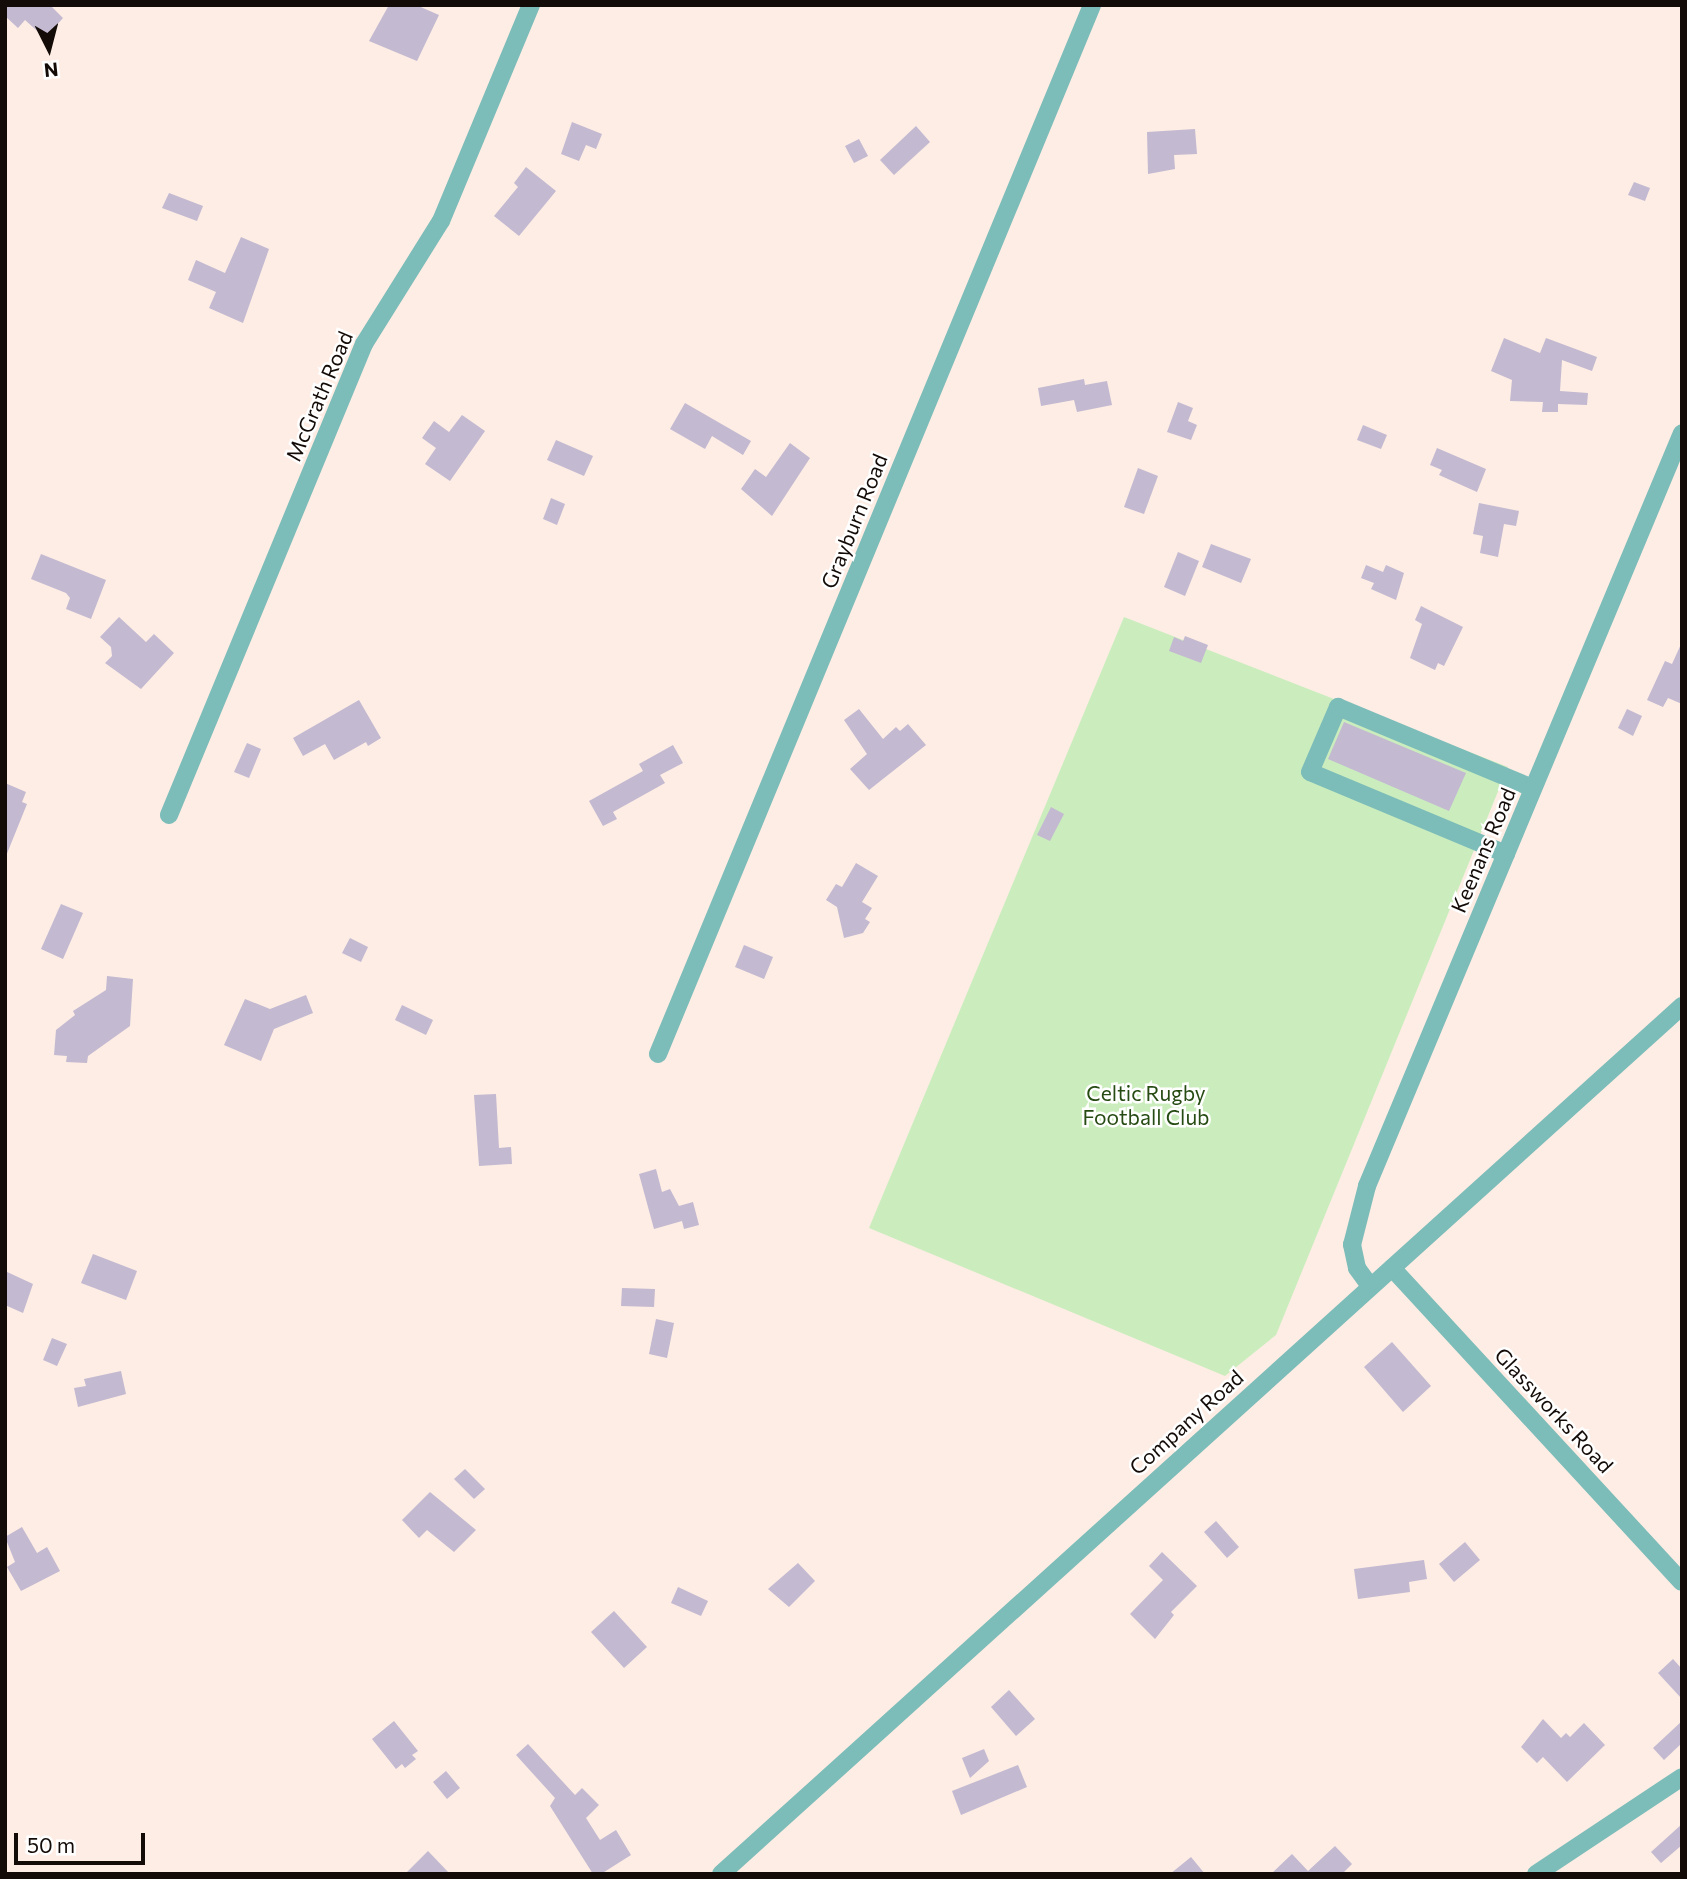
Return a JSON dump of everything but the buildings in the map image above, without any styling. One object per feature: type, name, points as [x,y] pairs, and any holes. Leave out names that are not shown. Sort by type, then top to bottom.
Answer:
[{"type":"street","name":"McGrath Road","points":[[169,815],[364,344],[442,221],[531,5]]},
{"type":"street","name":"Grayburn Road","points":[[658,1054],[1092,5]]},
{"type":"street","name":"Keenans Road","points":[[1370,1286],[1353,1257],[1356,1219],[1682,432]]},
{"type":"street","points":[[1506,854],[1310,772],[1338,707],[1533,789]]},
{"type":"street","name":"Company Road","points":[[722,1874],[1682,1006]]},
{"type":"street","name":"Glassworks Road","points":[[1392,1268],[1682,1582]]},
{"type":"street","points":[[1536,1874],[1682,1777]]},
{"type":"green space","name":"Celtic Rugby Football Club","points":[[1124,617],[1508,767],[1276,1335],[1225,1376],[869,1228]]}]
